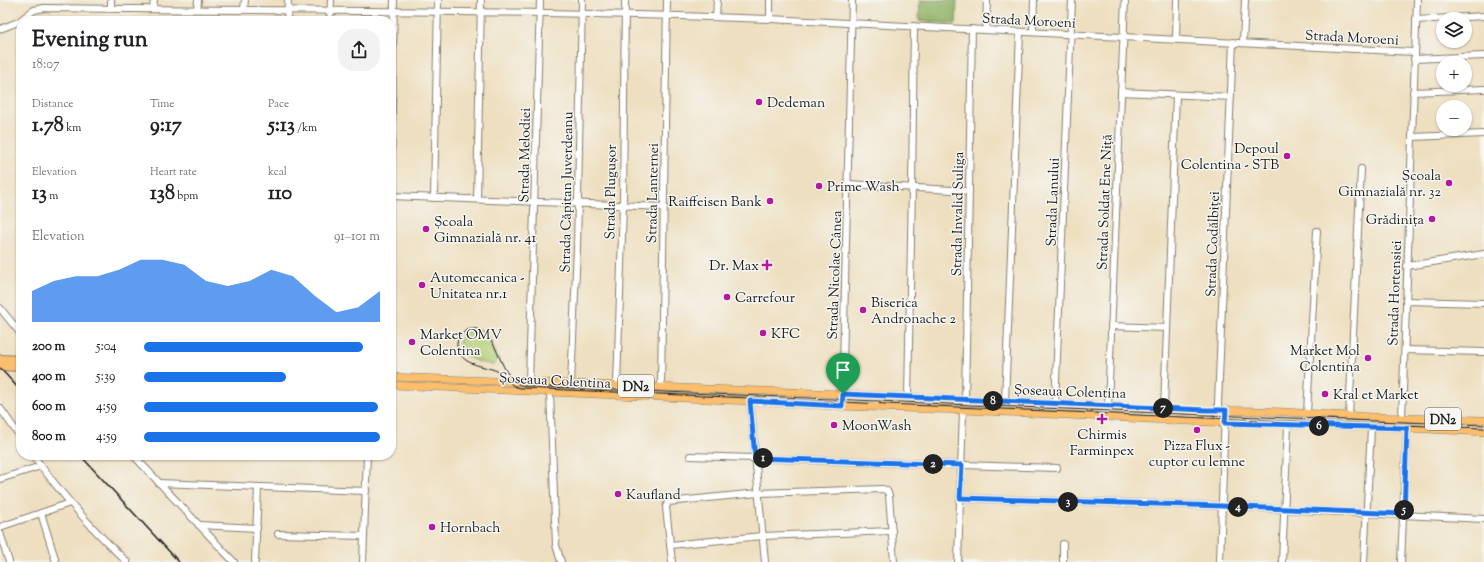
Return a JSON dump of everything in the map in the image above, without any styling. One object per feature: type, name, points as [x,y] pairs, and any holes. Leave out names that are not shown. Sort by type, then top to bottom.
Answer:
[{"type":"highway","points":[[0,359],[16,360]]},
{"type":"highway","points":[[0,366],[16,367]]},
{"type":"main road","name":"Șoseaua Colentina","points":[[396,377],[661,386],[1005,402],[1164,408],[1220,408],[1349,416],[1484,420]]},
{"type":"main road","name":"Șoseaua Colentina","points":[[396,386],[963,410],[1288,426],[1407,428],[1484,432]]},
{"type":"street","points":[[60,0],[60,8]]},
{"type":"street","points":[[111,0],[111,8]]},
{"type":"street","points":[[153,8],[154,0]]},
{"type":"street","points":[[197,9],[198,0]]},
{"type":"street","points":[[244,0],[244,9]]},
{"type":"street","points":[[287,16],[288,0]]},
{"type":"street","points":[[330,16],[331,0]]},
{"type":"street","points":[[394,0],[394,16]]},
{"type":"street","points":[[434,198],[438,0]]},
{"type":"street","points":[[477,199],[481,0]]},
{"type":"street","name":"Strada Melodiei","points":[[529,382],[540,0]]},
{"type":"street","name":"Strada Căpitan Juverdeanu","points":[[571,384],[578,203],[582,0]]},
{"type":"street","name":"Strada Plugușor","points":[[617,385],[623,205],[625,0]]},
{"type":"street","name":"Strada Lanternei","points":[[661,386],[667,0]]},
{"type":"street","points":[[716,0],[716,17]]},
{"type":"street","points":[[770,0],[770,20]]},
{"type":"street","name":"Strada Nicolae Cânea","points":[[842,406],[852,0]]},
{"type":"street","points":[[986,29],[987,0]]},
{"type":"street","points":[[1033,32],[1034,0]]},
{"type":"street","name":"Strada Lanului","points":[[1055,404],[1072,0]]},
{"type":"street","name":"Strada Soldat Ene Niță","points":[[1108,406],[1125,0]]},
{"type":"street","points":[[1176,40],[1177,0]]},
{"type":"street","points":[[1243,43],[1245,0]]},
{"type":"street","name":"Strada Hortensiei","points":[[1402,418],[1417,0]]},
{"type":"street","name":"Strada Moroeni","points":[[26,16],[34,10],[44,8],[153,8],[394,10],[716,17],[986,29],[1414,52]]},
{"type":"street","points":[[1416,20],[1484,16]]},
{"type":"street","name":"Strada Moroeni","points":[[0,29],[16,23]]},
{"type":"street","points":[[908,397],[914,26]]},
{"type":"street","name":"Strada Invalid Suliga","points":[[965,400],[972,29]]},
{"type":"street","points":[[1005,402],[1020,32]]},
{"type":"street","name":"Strada Codălbiței","points":[[1220,562],[1222,423],[1220,408],[1233,42]]},
{"type":"street","points":[[1414,59],[1484,56]]},
{"type":"street","points":[[1413,92],[1484,90]]},
{"type":"street","points":[[1121,92],[1231,97]]},
{"type":"street","points":[[1164,408],[1176,95]]},
{"type":"street","points":[[1412,137],[1484,134]]},
{"type":"street","points":[[1349,416],[1361,169]]},
{"type":"street","points":[[848,184],[969,191]]},
{"type":"street","points":[[396,196],[664,207]]},
{"type":"street","points":[[1307,413],[1317,230]]},
{"type":"street","points":[[1407,266],[1484,254]]},
{"type":"street","points":[[1406,301],[1484,303]]},
{"type":"street","points":[[0,308],[16,328]]},
{"type":"street","points":[[1111,326],[1167,328]]},
{"type":"street","points":[[1404,350],[1484,352]]},
{"type":"street","points":[[550,393],[556,541],[557,552],[561,562]]},
{"type":"street","points":[[750,401],[765,562]]},
{"type":"street","points":[[0,408],[16,431]]},
{"type":"street","points":[[958,562],[963,410]]},
{"type":"street","points":[[1282,562],[1288,426]]},
{"type":"street","points":[[1364,562],[1371,428]]},
{"type":"street","points":[[1401,562],[1407,428]]},
{"type":"street","points":[[690,456],[1057,468]]},
{"type":"street","points":[[37,460],[70,504],[127,562]]},
{"type":"street","points":[[138,460],[234,562]]},
{"type":"street","points":[[363,562],[367,460]]},
{"type":"street","points":[[0,479],[41,466]]},
{"type":"street","points":[[159,482],[366,491]]},
{"type":"street","points":[[255,562],[258,487]]},
{"type":"street","points":[[672,562],[666,506],[668,502],[758,493],[883,489],[887,491],[889,495],[894,562]]},
{"type":"street","points":[[960,498],[1222,506],[1484,519]]},
{"type":"street","points":[[0,527],[70,504]]},
{"type":"street","points":[[41,513],[56,562]]},
{"type":"street","points":[[199,525],[257,528]]},
{"type":"street","points":[[670,545],[762,536],[892,531]]},
{"type":"street","points":[[0,533],[9,562]]},
{"type":"street","points":[[278,534],[364,536]]},
{"type":"street","points":[[1063,544],[1063,562]]},
{"type":"green space","points":[[920,0],[957,0],[956,24],[919,21]]},
{"type":"green space","points":[[476,331],[487,339],[498,359],[493,365],[467,357],[462,353],[460,342],[463,334]]},
{"type":"tram line","points":[[1484,425],[1207,415],[524,386],[515,382],[509,375],[490,339],[485,333],[477,329],[468,330],[460,337],[457,344],[461,355],[469,362],[497,371],[513,386],[521,388],[1207,418],[1484,428]]},
{"type":"railway","points":[[0,368],[16,386]]},
{"type":"railway","points":[[85,460],[179,562]]},
{"type":"place","name":"Dedeman","points":[[759,102]]},
{"type":"place","name":"Depoul Colentina - STB","points":[[1287,156]]},
{"type":"place","name":"Școala Gimnazială nr. 32","points":[[1449,183]]},
{"type":"place","name":"Prime Wash","points":[[819,186]]},
{"type":"place","name":"Raiffeisen Bank","points":[[770,201]]},
{"type":"place","name":"Grădinița","points":[[1432,219]]},
{"type":"place","name":"Școala Gimnazială nr. 41","points":[[426,229]]},
{"type":"place","name":"Dr. Max","points":[[767,265]]},
{"type":"place","name":"Automecanica - Unitatea nr.1","points":[[422,285]]},
{"type":"place","name":"Carrefour","points":[[727,297]]},
{"type":"place","name":"Biserica Andronache 2","points":[[863,310]]},
{"type":"place","name":"KFC","points":[[763,333]]},
{"type":"place","name":"Market OMV Colentina","points":[[412,342]]},
{"type":"place","name":"Market Mol Colentina","points":[[1368,358]]},
{"type":"place","name":"Kral et Market","points":[[1325,394]]},
{"type":"place","name":"Chirmis Farminpex","points":[[1102,419]]},
{"type":"place","name":"MoonWash","points":[[834,425]]},
{"type":"place","name":"Pizza Flux - cuptor cu lemne","points":[[1197,430]]},
{"type":"place","name":"Kaufland","points":[[618,494]]},
{"type":"place","name":"Hornbach","points":[[432,527]]},
{"type":"route","points":[[843,394],[1226,410],[1225,423],[1288,426],[1407,428],[1404,514],[1222,506],[960,498],[962,465],[755,458],[750,401],[842,406],[843,394]]}]
